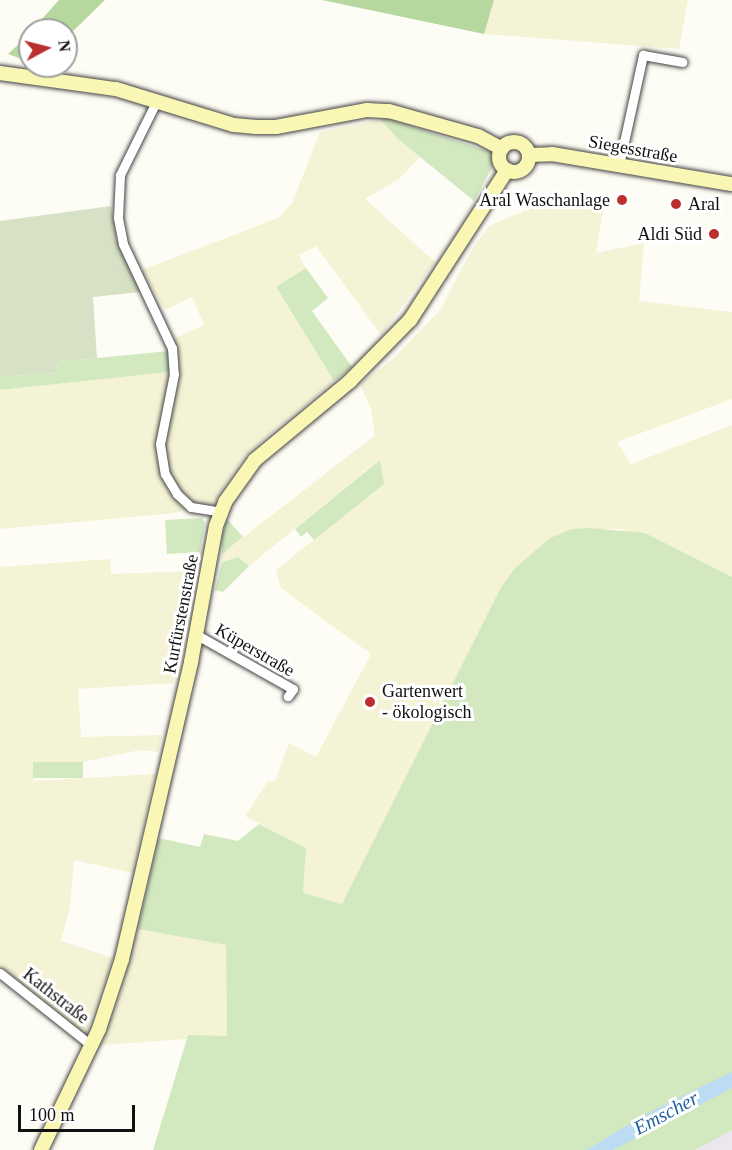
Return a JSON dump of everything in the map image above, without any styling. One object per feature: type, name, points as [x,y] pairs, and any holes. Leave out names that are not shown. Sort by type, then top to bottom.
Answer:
[{"type":"main road","points":[[0,73],[117,89],[234,125],[256,127],[384,110],[478,136],[502,149],[518,143],[529,155]]},
{"type":"main road","points":[[0,81],[71,82]]},
{"type":"main road","points":[[502,149],[500,160],[507,170]]},
{"type":"main road","name":"Siegesstraße","points":[[529,155],[552,154],[732,184]]},
{"type":"main road","name":"Kurfürstenstraße","points":[[41,1150],[92,1045],[122,958],[197,635],[221,512],[238,481],[255,460],[350,381],[410,320],[507,170],[523,169],[529,155]]},
{"type":"street","points":[[619,165],[643,55],[682,62]]},
{"type":"street","points":[[157,100],[120,175],[118,218],[123,244],[172,348],[174,374],[160,444],[165,474],[177,494],[191,507],[221,512]]},
{"type":"street","name":"Küperstraße","points":[[197,635],[292,689],[288,696]]},
{"type":"street","name":"Kathstraße","points":[[0,973],[92,1045]]},
{"type":"shaded area","points":[[732,1130],[732,1150],[695,1150],[711,1140]]},
{"type":"green space","points":[[59,0],[105,0],[78,26],[78,18],[43,18]]},
{"type":"green space","points":[[322,0],[494,0],[484,34]]},
{"type":"green space","points":[[494,0],[688,0],[679,49],[484,34]]},
{"type":"green space","points":[[18,45],[18,58],[8,54]]},
{"type":"green space","points":[[385,118],[491,152],[493,166],[474,201],[397,138],[381,120]]},
{"type":"green space","points":[[381,120],[420,157],[399,179],[365,199],[435,262],[381,335],[316,246],[299,255],[306,268],[276,288],[334,381],[246,454],[213,503],[208,506],[193,502],[170,479],[163,442],[178,369],[175,338],[204,325],[192,297],[165,310],[142,270],[278,218],[292,203],[320,132]]},
{"type":"green space","points":[[540,204],[603,211],[596,253],[644,243],[639,301],[732,312],[732,399],[617,442],[631,464],[732,425],[732,577],[621,529],[572,529],[500,589],[342,904],[303,893],[306,848],[245,816],[268,781],[275,781],[289,743],[316,757],[371,654],[281,588],[276,570],[384,484],[379,460],[249,566],[238,557],[222,562],[222,554],[375,435],[371,409],[360,384],[393,359],[441,309],[471,251],[489,226]]},
{"type":"green space","points":[[111,206],[117,242],[141,292],[93,297],[97,358],[56,362],[57,373],[0,377],[0,221]]},
{"type":"green space","points":[[306,268],[328,298],[312,311],[352,367],[334,381],[276,287]]},
{"type":"green space","points":[[169,351],[169,372],[0,390],[0,377],[57,373],[56,362]]},
{"type":"green space","points":[[169,372],[157,457],[165,484],[186,509],[176,513],[0,529],[0,390]]},
{"type":"green space","points":[[380,460],[384,484],[314,540],[307,532],[301,537],[295,529]]},
{"type":"green space","points":[[202,518],[205,523],[200,552],[167,554],[165,520]]},
{"type":"green space","points":[[227,519],[243,537],[222,554],[222,536]]},
{"type":"green space","points":[[589,528],[645,533],[732,577],[732,1130],[695,1150],[153,1150],[188,1035],[227,1036],[226,945],[138,929],[159,838],[200,847],[204,834],[238,841],[259,824],[306,848],[303,893],[342,904],[500,589],[515,568],[550,538],[572,529]]},
{"type":"green space","points":[[238,557],[249,566],[223,592],[215,590],[222,562]]},
{"type":"green space","points":[[110,559],[111,574],[196,571],[173,683],[78,689],[81,737],[162,735],[158,752],[140,750],[83,762],[33,763],[34,781],[155,774],[133,873],[74,860],[70,907],[61,941],[113,958],[82,1044],[0,979],[0,567]]},
{"type":"green space","points":[[33,762],[83,762],[83,778],[33,778]]},
{"type":"green space","points":[[138,929],[226,945],[227,1037],[188,1035],[187,1039],[101,1045],[122,989]]},
{"type":"water","name":"Emscher","points":[[732,1072],[732,1088],[613,1150],[586,1150],[650,1112]]},
{"type":"place","name":"Aral Waschanlage","points":[[622,200]]},
{"type":"place","name":"Aral","points":[[676,204]]},
{"type":"place","name":"Aldi Süd","points":[[714,234]]},
{"type":"place","name":"Gartenwert - ökologisch","points":[[370,702]]}]
